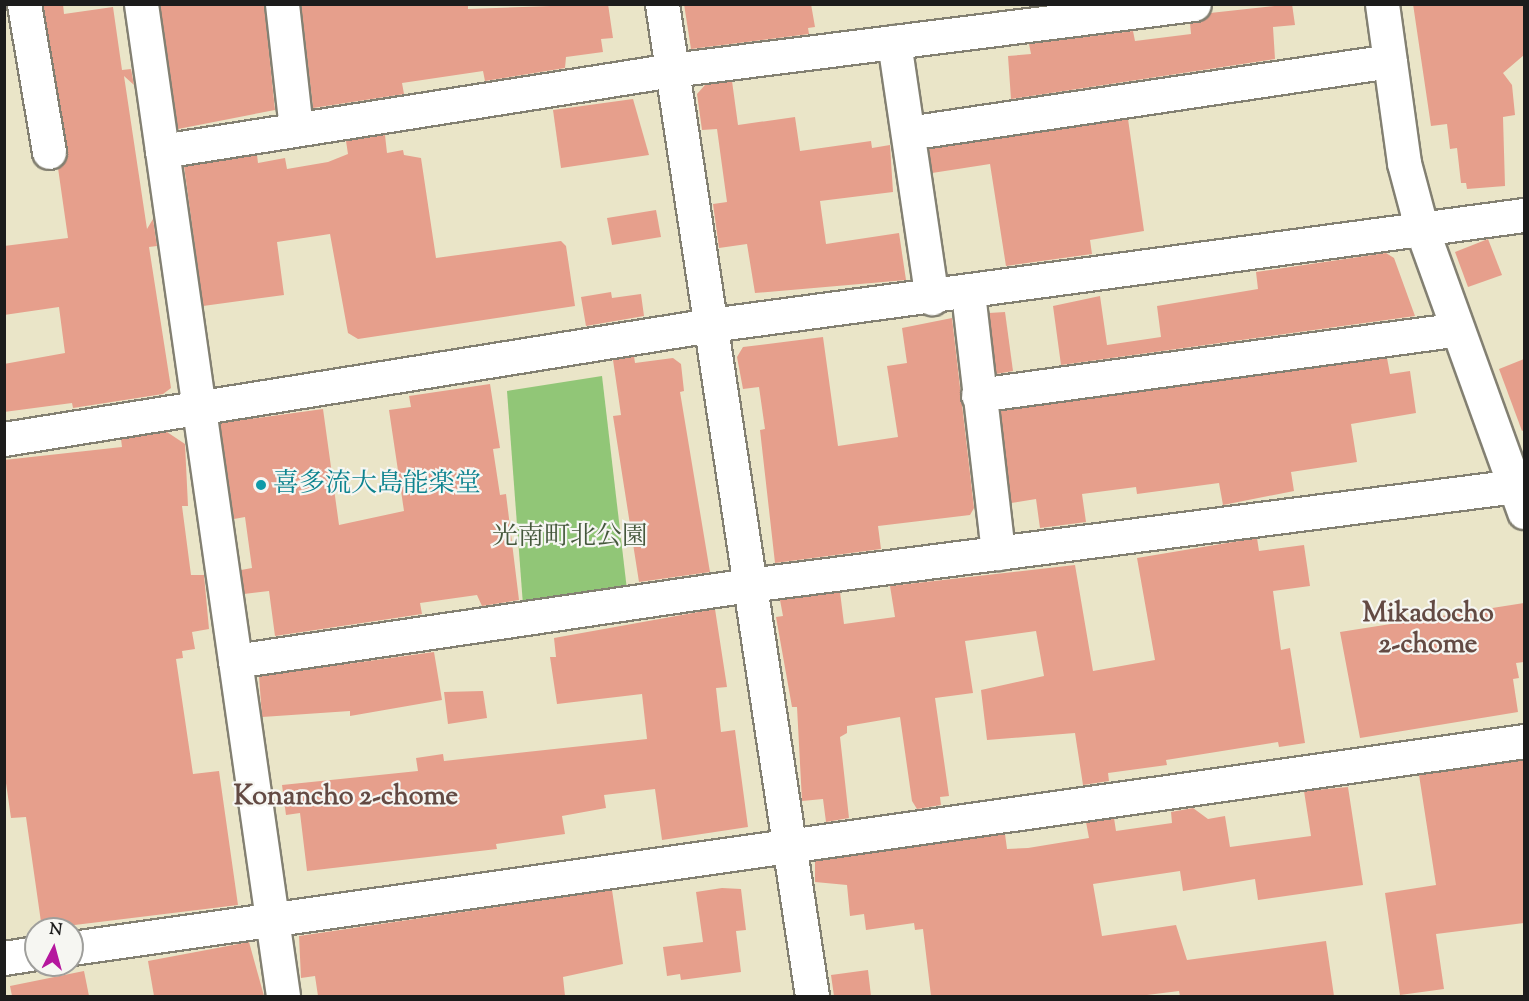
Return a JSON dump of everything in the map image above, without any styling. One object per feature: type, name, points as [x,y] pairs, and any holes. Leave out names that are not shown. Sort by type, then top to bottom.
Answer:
[{"type":"street","points":[[24,4],[49,152]]},
{"type":"street","points":[[141,4],[283,996]]},
{"type":"street","points":[[282,4],[296,129]]},
{"type":"street","points":[[662,4],[749,585],[785,846],[812,996]]},
{"type":"street","points":[[235,661],[749,585],[998,553],[1517,479],[1455,330],[1422,230],[1404,163],[1382,4]]},
{"type":"street","points":[[162,151],[672,70],[1182,5]]},
{"type":"street","points":[[894,42],[932,298]]},
{"type":"street","points":[[908,133],[1390,61]]},
{"type":"street","points":[[4,439],[199,412],[711,325],[932,298],[1524,215]]},
{"type":"street","points":[[968,293],[998,553]]},
{"type":"street","points":[[978,394],[1455,330]]},
{"type":"street","points":[[84,946],[1524,741]]},
{"type":"street","points":[[4,958],[24,955]]},
{"type":"green space","name":"光南町北公園","points":[[602,376],[627,590],[523,605],[507,391]]},
{"type":"building","points":[[43,4],[63,4],[64,14],[113,7],[122,70],[131,69],[134,85],[124,76],[147,229],[153,219],[157,246],[149,247],[171,388],[163,394],[73,408],[72,403],[4,412],[4,364],[65,353],[59,307],[4,315],[4,246],[68,238],[58,168],[67,149]]},
{"type":"building","points":[[160,4],[264,4],[275,110],[178,129]]},
{"type":"building","points":[[301,4],[468,4],[468,9],[608,4],[613,38],[601,39],[603,52],[566,57],[565,68],[485,81],[483,71],[402,83],[404,94],[313,108]]},
{"type":"building","points":[[684,4],[811,4],[815,27],[808,28],[809,34],[691,49]]},
{"type":"building","points":[[1292,4],[1295,25],[1273,27],[1275,59],[1011,99],[1008,56],[1031,54],[1029,44],[1133,31],[1135,41],[1191,34],[1190,23],[1210,13]]},
{"type":"building","points":[[1413,4],[1524,4],[1524,55],[1503,73],[1512,85],[1515,115],[1503,117],[1505,186],[1467,189],[1466,183],[1461,183],[1457,148],[1450,149],[1447,124],[1431,126]]},
{"type":"building","points":[[732,81],[738,125],[795,117],[800,151],[871,141],[872,148],[890,145],[893,192],[820,201],[826,244],[899,233],[906,280],[755,293],[747,244],[719,248],[713,204],[727,202],[717,129],[702,130],[697,94],[705,85]]},
{"type":"building","points":[[633,99],[649,155],[561,168],[553,110]]},
{"type":"building","points":[[1128,119],[1144,231],[1090,240],[1092,254],[1006,266],[990,164],[932,173],[929,149]]},
{"type":"building","points":[[385,135],[387,153],[403,150],[404,155],[421,158],[436,258],[561,241],[566,246],[575,306],[358,339],[348,333],[330,234],[277,242],[284,295],[203,306],[184,166],[257,155],[258,163],[285,158],[287,169],[328,162],[348,154],[346,141]]},
{"type":"building","points":[[656,210],[661,237],[612,245],[607,218]]},
{"type":"building","points":[[1488,239],[1502,275],[1468,287],[1455,252]]},
{"type":"building","points":[[1386,253],[1394,258],[1415,316],[1061,365],[1053,306],[1100,296],[1107,345],[1161,337],[1157,306],[1258,289],[1256,272]]},
{"type":"building","points":[[611,292],[612,298],[641,294],[644,316],[586,326],[581,297]]},
{"type":"building","points":[[1005,312],[1013,371],[996,374],[989,313]]},
{"type":"building","points":[[952,318],[974,508],[970,515],[878,526],[881,549],[775,563],[760,430],[765,429],[759,387],[743,389],[737,357],[743,347],[823,337],[838,446],[898,437],[887,366],[907,363],[902,328]]},
{"type":"building","points":[[634,356],[635,363],[673,358],[681,364],[684,391],[680,392],[710,572],[639,582],[613,416],[621,415],[613,360]]},
{"type":"building","points":[[1387,358],[1390,374],[1410,371],[1416,413],[1351,424],[1357,462],[1291,472],[1294,491],[1223,505],[1219,483],[1137,494],[1136,487],[1082,494],[1086,522],[1040,528],[1036,499],[1011,503],[1000,411]]},
{"type":"building","points":[[1524,359],[1524,430],[1522,431],[1499,369]]},
{"type":"building","points":[[490,384],[500,448],[493,449],[500,495],[506,494],[519,600],[482,606],[477,595],[420,603],[422,614],[275,636],[269,591],[244,594],[241,570],[252,568],[245,517],[234,519],[220,423],[323,409],[339,525],[404,511],[389,410],[411,407],[409,396]]},
{"type":"building","points":[[167,432],[185,444],[188,506],[182,506],[191,575],[204,575],[209,629],[192,632],[195,649],[182,651],[183,658],[176,659],[193,774],[219,771],[238,905],[84,924],[84,917],[40,917],[26,817],[11,818],[4,769],[4,460],[122,447],[121,439]]},
{"type":"building","points":[[1257,538],[1259,551],[1304,545],[1310,586],[1273,591],[1281,650],[1290,648],[1305,743],[1279,747],[1278,742],[1166,760],[1167,765],[1108,773],[1109,781],[1083,785],[1075,733],[987,740],[981,690],[1044,676],[1036,631],[965,641],[973,693],[935,698],[949,796],[940,797],[941,805],[917,809],[912,801],[900,717],[847,726],[847,733],[840,737],[849,818],[826,822],[823,799],[802,801],[797,707],[792,707],[776,617],[783,616],[780,600],[840,592],[844,624],[895,617],[890,586],[1075,565],[1093,671],[1155,660],[1137,558]]},
{"type":"building","points":[[1524,603],[1524,662],[1516,663],[1519,678],[1513,679],[1518,712],[1360,738],[1340,632]]},
{"type":"building","points":[[715,609],[727,687],[716,688],[721,732],[735,730],[748,827],[662,840],[655,789],[604,795],[606,808],[562,816],[565,834],[496,844],[497,849],[307,871],[300,813],[286,815],[282,785],[418,771],[416,758],[443,754],[444,761],[647,739],[642,694],[557,704],[550,657],[556,657],[554,638]]},
{"type":"building","points":[[434,652],[442,700],[350,716],[350,711],[262,717],[259,676]]},
{"type":"building","points":[[483,691],[487,718],[448,724],[444,692]]},
{"type":"building","points":[[1524,760],[1524,923],[1436,934],[1444,989],[1400,995],[1385,893],[1436,885],[1419,775]]},
{"type":"building","points":[[1348,787],[1363,885],[1258,900],[1255,879],[1183,891],[1180,871],[1093,884],[1102,936],[1176,925],[1187,960],[1326,941],[1334,996],[1180,996],[1179,991],[1139,996],[931,996],[923,929],[915,930],[914,923],[866,930],[864,914],[850,916],[847,885],[815,882],[815,861],[1005,834],[1007,849],[1028,848],[1089,838],[1086,822],[1114,818],[1116,831],[1172,823],[1171,812],[1193,808],[1208,819],[1225,816],[1230,847],[1311,836],[1304,791]]},
{"type":"building","points":[[722,888],[741,889],[746,930],[736,931],[741,972],[681,980],[680,974],[667,976],[663,947],[703,942],[696,892]]},
{"type":"building","points":[[612,890],[623,964],[563,977],[565,996],[318,996],[315,976],[301,978],[299,936]]},
{"type":"building","points":[[249,942],[264,996],[154,996],[148,961]]},
{"type":"building","points":[[868,970],[871,996],[834,996],[831,975]]},
{"type":"building","points":[[84,971],[89,996],[12,996],[10,986],[54,977],[84,977]]},
{"type":"place","name":"喜多流大島能楽堂","points":[[261,485]]},
{"type":"district","name":"Mikadocho 2-chome","points":[[1428,630]]},
{"type":"district","name":"Konancho 2-chome","points":[[346,798]]}]
